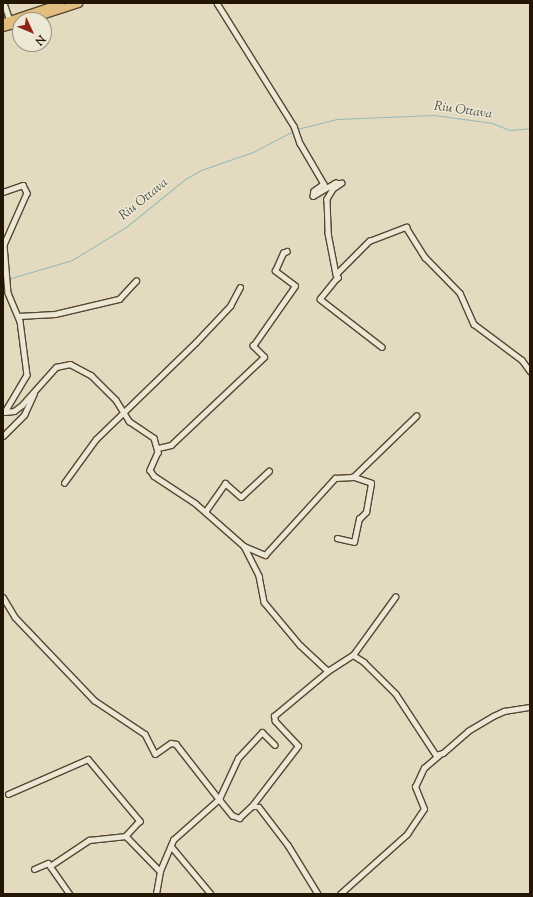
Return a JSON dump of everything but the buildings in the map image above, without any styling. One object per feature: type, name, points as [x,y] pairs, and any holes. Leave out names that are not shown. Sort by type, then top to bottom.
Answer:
[{"type":"main road","points":[[6,21],[60,3]]},
{"type":"main road","points":[[50,12],[78,3]]},
{"type":"street","points":[[4,3],[6,21]]},
{"type":"street","points":[[217,3],[294,126],[300,143],[324,184],[314,191],[313,196],[335,183],[342,183],[333,189],[327,199],[328,233],[336,274],[338,277],[320,299],[382,347]]},
{"type":"street","points":[[3,192],[23,185],[27,193],[4,246],[8,293],[18,316],[27,375],[5,412],[14,411],[36,391],[56,367],[70,364],[91,375],[116,400],[122,411],[135,426],[154,438],[158,448]]},
{"type":"street","points":[[336,274],[369,241],[406,227],[425,257],[460,293],[474,324],[522,360],[530,371]]},
{"type":"street","points":[[287,251],[283,253],[275,272],[295,286],[253,346],[264,357],[171,445],[158,448],[150,463],[154,476],[205,512],[244,546],[265,555],[335,478],[340,475],[353,477],[371,483],[366,512],[359,519],[357,540],[354,542],[337,538]]},
{"type":"street","points":[[18,316],[55,314],[119,299],[136,281]]},
{"type":"street","points":[[64,483],[122,411],[196,342],[230,306],[240,287]]},
{"type":"street","points":[[3,436],[24,415],[36,391]]},
{"type":"street","points":[[353,477],[416,416]]},
{"type":"street","points":[[205,512],[225,483],[241,497],[269,471]]},
{"type":"street","points":[[244,546],[259,576],[264,602],[300,645],[328,671]]},
{"type":"street","points":[[3,597],[15,617],[94,700],[145,734],[155,754],[170,743],[176,744],[232,815],[238,818],[251,807],[298,746],[275,721],[274,716],[328,671],[353,655],[395,596]]},
{"type":"street","points":[[353,655],[396,694],[418,732],[439,755]]},
{"type":"street","points":[[340,894],[407,834],[424,809],[415,787],[424,768],[475,726],[504,711],[530,707]]},
{"type":"street","points":[[156,894],[160,872],[171,846],[218,798],[238,758],[262,732],[275,745]]},
{"type":"street","points":[[8,794],[88,759],[140,821],[126,836],[89,840],[50,866]]},
{"type":"street","points":[[251,807],[259,807],[290,849],[318,894]]},
{"type":"street","points":[[126,836],[160,872]]},
{"type":"street","points":[[171,846],[212,894]]},
{"type":"street","points":[[34,869],[45,862],[50,866],[70,894]]},
{"type":"waterway","name":"Riu Ottava","points":[[297,129],[337,119],[434,115],[492,123],[509,130],[530,128]]},
{"type":"waterway","name":"Riu Ottava","points":[[8,279],[72,260],[126,227],[185,179],[201,170],[253,152],[291,132]]}]
